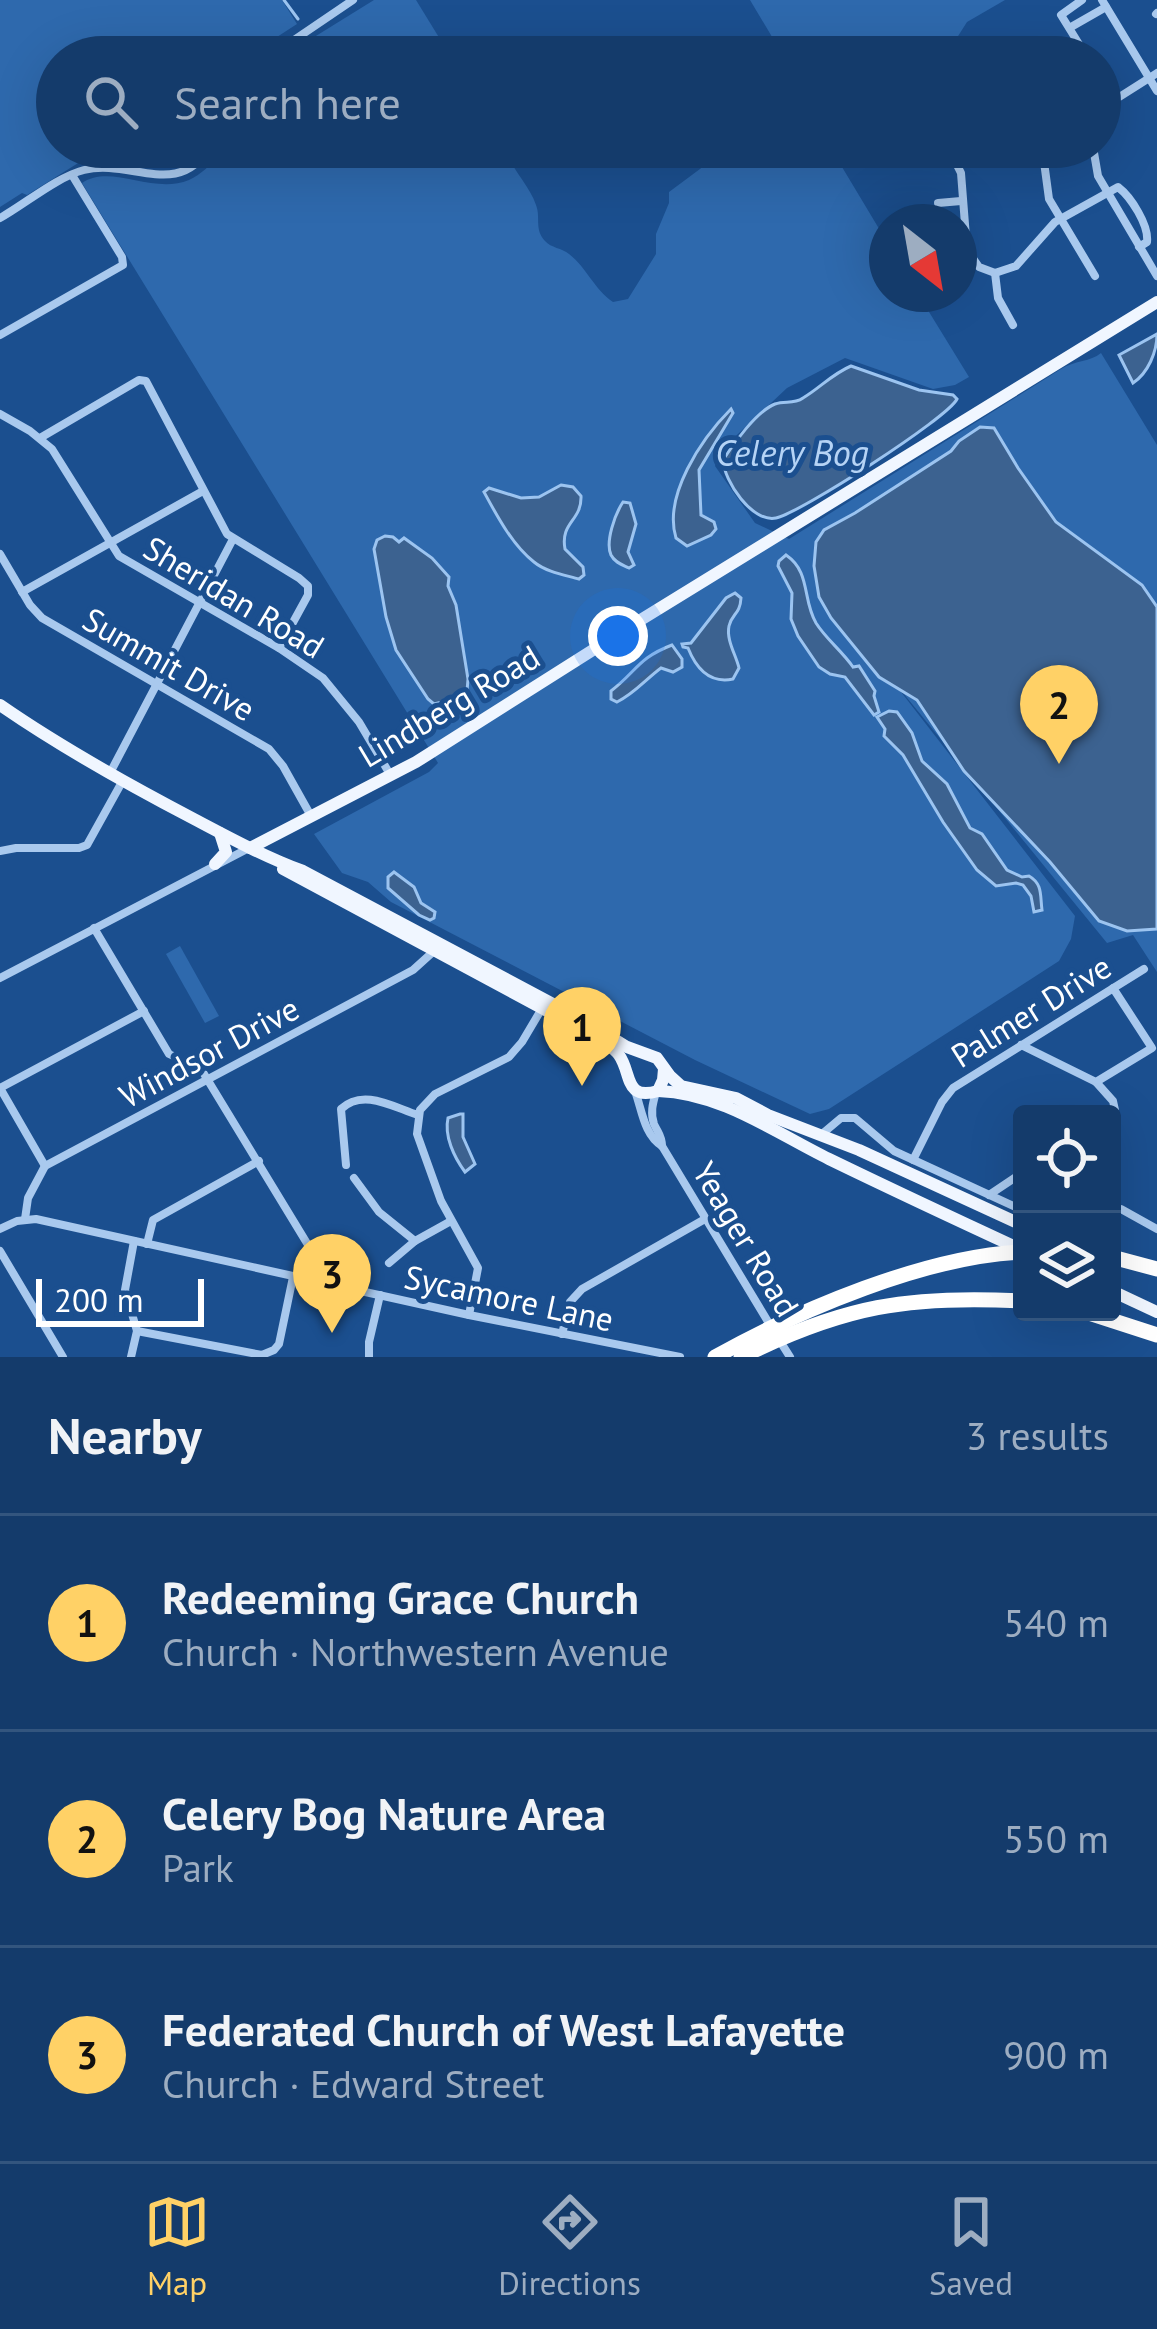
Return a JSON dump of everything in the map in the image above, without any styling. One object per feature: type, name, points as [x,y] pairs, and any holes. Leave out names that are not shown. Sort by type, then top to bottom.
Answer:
[{"type":"highway","points":[[716,1357],[914,1272],[1013,1252]]},
{"type":"highway","points":[[1121,1258],[1157,1269]]},
{"type":"highway","points":[[741,1357],[775,1334],[902,1302],[1013,1301]]},
{"type":"highway","points":[[1113,1321],[1157,1336]]},
{"type":"main road","name":"Lindberg Road","points":[[250,848],[391,776],[1157,302]]},
{"type":"main road","points":[[0,705],[52,741],[250,848],[296,878],[657,1058],[681,1086],[736,1098],[1013,1221]]},
{"type":"main road","points":[[215,864],[226,852],[219,832]]},
{"type":"main road","points":[[280,833],[276,850],[303,871]]},
{"type":"main road","points":[[273,861],[303,871],[436,947]]},
{"type":"main road","points":[[542,1003],[614,1049],[635,1090],[696,1096],[725,1106],[1013,1247]]},
{"type":"main road","points":[[626,1068],[634,1058],[646,1054]]},
{"type":"main road","points":[[657,1091],[664,1068]]},
{"type":"main road","points":[[1121,1295],[1157,1312]]},
{"type":"street","points":[[300,36],[353,0]]},
{"type":"street","points":[[1075,36],[1060,15],[1082,0]]},
{"type":"street","points":[[1070,27],[1104,3],[1153,76],[1157,91]]},
{"type":"street","points":[[1121,96],[1153,76]]},
{"type":"street","points":[[0,218],[72,175],[100,168],[162,175],[188,168]]},
{"type":"street","points":[[958,168],[969,256],[979,267],[995,273],[1016,266],[1061,219],[1118,187],[1148,231],[1147,242],[1139,247]]},
{"type":"street","points":[[1043,168],[1045,190],[1095,276]]},
{"type":"street","points":[[1097,168],[1157,277]]},
{"type":"street","points":[[0,335],[123,265],[72,175]]},
{"type":"street","points":[[938,203],[961,201]]},
{"type":"street","points":[[995,273],[998,298],[1013,326]]},
{"type":"street","points":[[40,438],[139,380],[148,383],[223,528],[308,586],[308,595],[279,648]]},
{"type":"street","name":"Sheridan Road","points":[[0,414],[40,438],[61,460],[109,543],[126,562],[279,648],[330,684],[391,776]]},
{"type":"street","points":[[22,592],[203,490]]},
{"type":"street","points":[[2,848],[87,845],[157,685],[233,539]]},
{"type":"street","name":"Summit Drive","points":[[0,554],[42,618],[269,749],[311,817]]},
{"type":"street","name":"Lindberg Road","points":[[0,978],[250,848]]},
{"type":"street","points":[[94,928],[169,1054],[201,1069],[208,1080],[319,1262],[318,1282]]},
{"type":"street","name":"Windsor Drive","points":[[45,1166],[413,970],[436,947]]},
{"type":"street","name":"Palmer Drive","points":[[913,1160],[953,1088],[1144,969]]},
{"type":"street","points":[[1096,1082],[1152,1048],[1113,988]]},
{"type":"street","points":[[470,1316],[478,1268],[451,1221],[417,1134],[418,1115],[435,1094],[509,1057],[542,1003]]},
{"type":"street","points":[[0,1229],[26,1219],[28,1198],[45,1166],[0,1088],[144,1011]]},
{"type":"street","points":[[1022,1046],[1096,1082],[1114,1105]]},
{"type":"street","name":"Yeager Road","points":[[635,1090],[648,1130],[662,1146]]},
{"type":"street","name":"Yeager Road","points":[[657,1091],[652,1111],[662,1146],[790,1357]]},
{"type":"street","points":[[346,1165],[341,1109],[351,1100],[365,1098],[418,1115]]},
{"type":"street","points":[[812,1151],[841,1118],[855,1118],[890,1148],[1013,1206]]},
{"type":"street","points":[[147,1244],[153,1220],[259,1161]]},
{"type":"street","points":[[354,1178],[379,1212],[415,1241]]},
{"type":"street","points":[[989,1196],[1013,1179]]},
{"type":"street","points":[[1121,1209],[1157,1229]]},
{"type":"street","name":"Sycamore Lane","points":[[26,1219],[680,1357]]},
{"type":"street","points":[[562,1334],[570,1302],[582,1289],[705,1219]]},
{"type":"street","points":[[388,1263],[451,1221]]},
{"type":"street","points":[[130,1357],[137,1331],[125,1290],[134,1240]]},
{"type":"street","points":[[0,1251],[63,1357]]},
{"type":"street","points":[[137,1331],[219,1352],[262,1355],[279,1344],[293,1276]]},
{"type":"street","points":[[369,1357],[380,1295]]},
{"type":"shaded area","points":[[0,0],[282,0],[297,24],[278,36],[36,36],[36,168],[70,168],[0,207]]},
{"type":"shaded area","points":[[374,0],[416,0],[438,36],[316,36]]},
{"type":"shaded area","points":[[750,0],[1005,0],[967,22],[958,36],[771,36]]},
{"type":"shaded area","points":[[206,168],[514,168],[533,197],[542,237],[575,260],[613,302],[628,299],[656,254],[656,234],[669,192],[701,168],[843,168],[869,212],[869,312],[929,312],[969,377],[933,389],[845,358],[787,388],[722,449],[715,466],[755,523],[789,539],[1061,369],[1101,353],[1157,445],[1157,972],[1133,935],[1107,943],[877,661],[1075,916],[1071,939],[1059,961],[829,1109],[810,1114],[695,1060],[391,902],[368,882],[342,873],[314,834],[438,763],[82,183],[106,176],[175,184]]},
{"type":"shaded area","points":[[180,946],[219,1016],[205,1023],[166,954]]},
{"type":"water","points":[[1157,334],[1151,361],[1133,383],[1119,355]]},
{"type":"water","name":"Celery Bog","points":[[851,366],[957,399],[902,444],[813,500],[776,518],[758,514],[734,489],[723,460],[761,413],[779,403],[799,400]]},
{"type":"water","points":[[731,409],[733,413],[699,470],[701,515],[714,522],[716,529],[687,546],[676,538],[673,522],[680,487],[697,452]]},
{"type":"water","name":"Celery Bog","points":[[980,427],[994,428],[1056,522],[1142,585],[1157,607],[1157,929],[1127,931],[1099,921],[964,771],[917,700],[879,677],[819,597],[814,566],[816,542],[824,530],[951,451]]},
{"type":"water","points":[[561,485],[573,487],[581,496],[564,540],[565,549],[583,567],[579,579],[544,568],[526,555],[484,492],[489,488],[521,498],[539,497]]},
{"type":"water","points":[[623,502],[630,503],[636,524],[628,552],[634,565],[629,568],[615,560],[609,549]]},
{"type":"water","points":[[385,536],[399,542],[404,538],[449,577],[468,679],[467,691],[446,710],[442,702],[434,704],[428,699],[396,650],[374,549]]},
{"type":"water","points":[[786,555],[803,578],[816,623],[853,667],[859,666],[875,691],[879,712],[874,715],[845,677],[819,667],[798,636],[791,619],[792,593],[778,566]]},
{"type":"water","points":[[735,593],[740,604],[728,631],[739,668],[733,679],[717,679],[699,668],[682,644],[691,643]]},
{"type":"water","points":[[672,645],[682,667],[673,672],[661,668],[623,699],[611,699],[611,691],[638,665]]},
{"type":"water","points":[[897,712],[912,733],[922,761],[947,784],[970,828],[982,834],[1007,870],[1037,883],[1042,910],[1034,912],[1023,885],[996,886],[977,870],[903,755],[884,736],[877,717]]},
{"type":"water","points":[[394,872],[414,887],[421,903],[435,912],[434,918],[419,915],[388,888],[388,877]]},
{"type":"water","points":[[463,1114],[463,1137],[475,1164],[465,1172],[447,1132],[448,1118]]},
{"type":"waterway","points":[[284,0],[298,19]]},
{"type":"place","name":"Celery Bog Nature Area","points":[[1059,764]]},
{"type":"place","name":"Redeeming Grace Church","points":[[582,1086]]},
{"type":"place","name":"Federated Church of West Lafayette","points":[[332,1333]]}]
